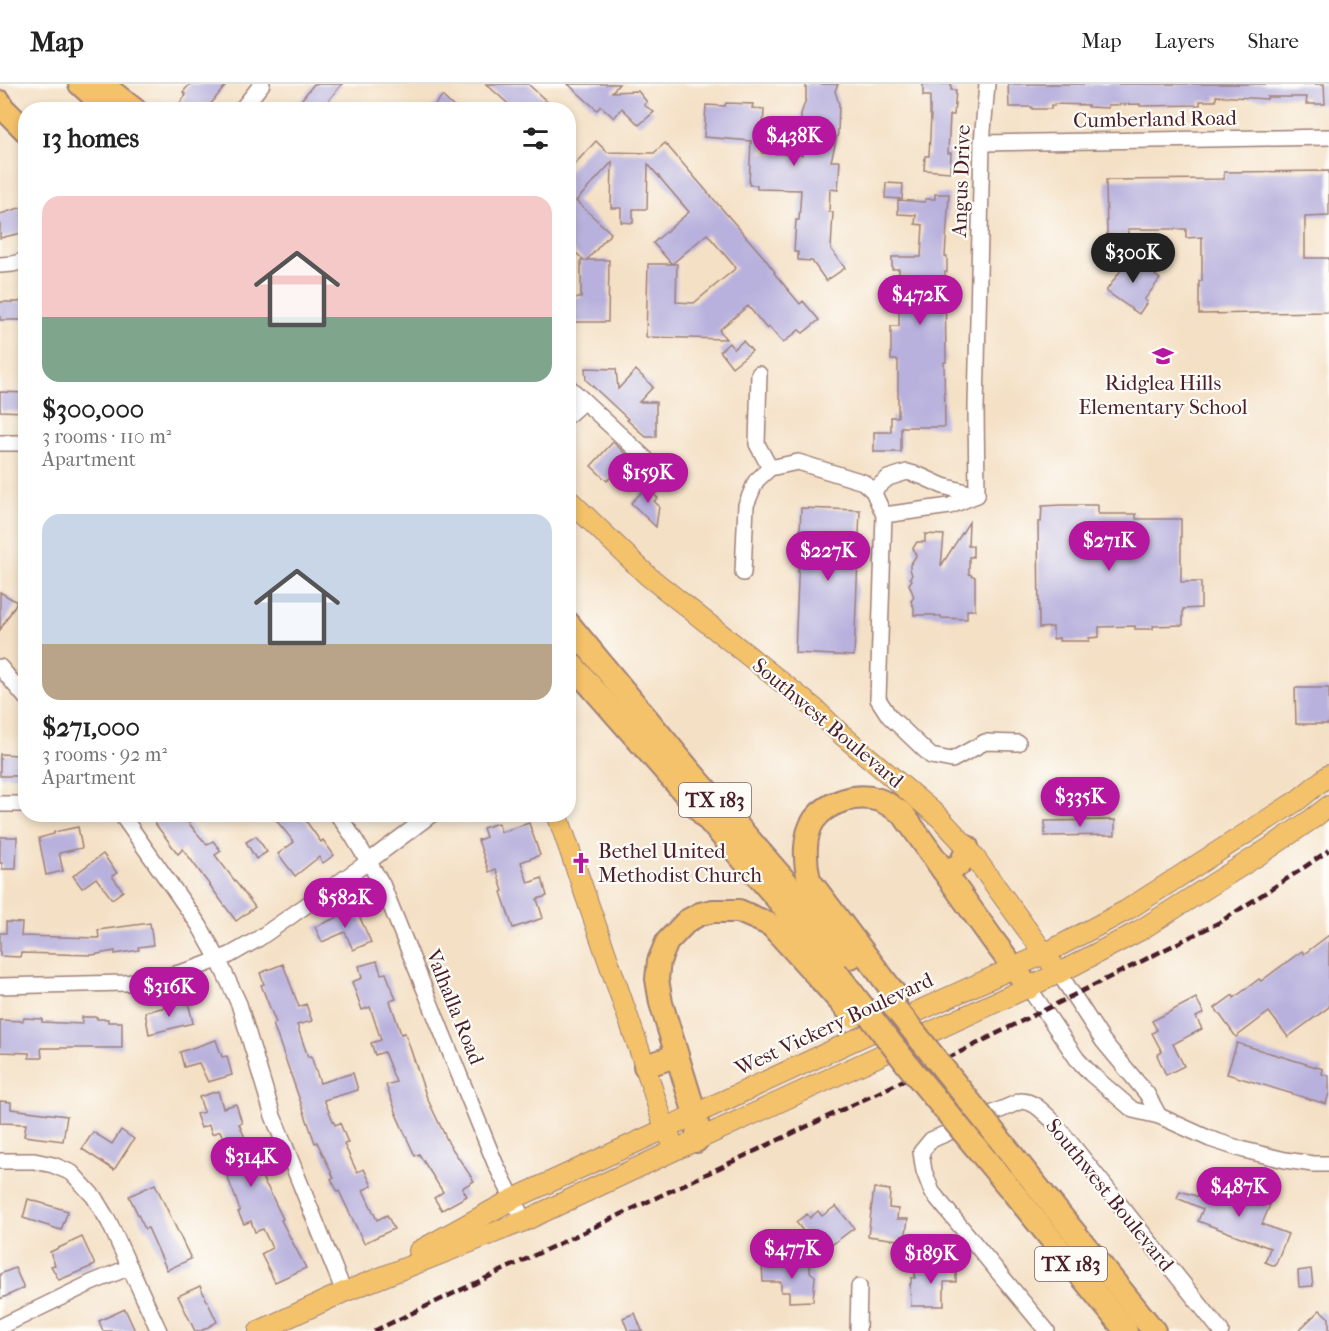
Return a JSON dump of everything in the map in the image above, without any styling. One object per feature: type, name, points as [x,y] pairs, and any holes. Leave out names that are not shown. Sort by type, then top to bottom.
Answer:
[{"type":"highway","points":[[80,84],[99,102]]},
{"type":"highway","points":[[102,84],[125,102]]},
{"type":"highway","points":[[0,89],[18,104]]},
{"type":"highway","points":[[0,102],[18,123]]},
{"type":"highway","name":"TX 183","points":[[576,633],[697,780],[870,970],[896,994],[895,1008],[1033,1193],[1126,1331]]},
{"type":"highway","name":"TX 183","points":[[576,669],[774,895],[829,976],[891,1059],[911,1069],[1033,1193],[1154,1331]]},
{"type":"highway","points":[[870,970],[809,880],[806,866],[806,844],[814,819],[827,808],[844,800],[858,798],[877,799],[888,803],[903,814],[1029,988]]},
{"type":"highway","points":[[943,870],[955,868],[963,862],[967,847]]},
{"type":"highway","points":[[696,1140],[698,1127],[695,1114],[661,1003],[657,979],[659,961],[667,942],[687,921],[700,914],[713,911],[739,911],[771,925],[829,976]]},
{"type":"highway","points":[[645,1066],[676,1056]]},
{"type":"highway","points":[[1107,1331],[1020,1216],[1033,1193],[1067,1216],[1153,1315],[1170,1331]]},
{"type":"main road","name":"Southwest Boulevard","points":[[576,507],[648,576],[813,707],[841,734],[939,817],[967,847],[1059,973]]},
{"type":"main road","name":"West Vickery Boulevard","points":[[344,1292],[513,1199],[1046,953],[1127,910],[1298,800],[1329,775]]},
{"type":"main road","name":"West Vickery Boulevard","points":[[259,1331],[344,1292],[524,1221],[1029,988],[1139,931],[1268,849],[1329,806]]},
{"type":"main road","points":[[560,822],[665,1130],[675,1150]]},
{"type":"street","points":[[247,102],[262,84]]},
{"type":"street","name":"Angus Drive","points":[[977,495],[976,408],[982,143],[987,84]]},
{"type":"street","name":"Cumberland Road","points":[[982,143],[1329,137]]},
{"type":"street","points":[[0,266],[18,262]]},
{"type":"street","points":[[759,374],[757,444],[770,468]]},
{"type":"street","points":[[576,394],[646,459]]},
{"type":"street","points":[[576,408],[584,401]]},
{"type":"street","points":[[0,443],[18,443]]},
{"type":"street","points":[[743,573],[746,505],[756,481],[770,468],[798,462],[863,482],[873,491],[884,516],[878,699],[889,716],[931,756],[952,760],[985,742],[1018,743]]},
{"type":"street","points":[[873,491],[888,478],[907,472],[943,486],[977,495]]},
{"type":"street","points":[[884,516],[950,506],[977,495]]},
{"type":"street","points":[[0,667],[18,688]]},
{"type":"street","points":[[0,804],[18,804]]},
{"type":"street","points":[[127,822],[199,925],[239,1004],[273,1116],[344,1292]]},
{"type":"street","name":"Valhalla Road","points":[[342,822],[382,884],[495,1163],[524,1221]]},
{"type":"street","points":[[0,986],[159,979],[230,955],[258,939],[369,862],[422,822]]},
{"type":"street","points":[[1059,973],[1103,1041],[1147,1094],[1159,1116]]},
{"type":"street","points":[[1029,988],[1077,1059],[1133,1110],[1159,1116],[1210,1139],[1244,1150],[1285,1160],[1329,1164]]},
{"type":"street","name":"Southwest Boulevard","points":[[1047,1331],[932,1192],[924,1171],[921,1152],[931,1140],[1020,1101],[1028,1101],[1038,1107],[1053,1121],[1221,1331]]},
{"type":"street","points":[[0,1161],[34,1161],[53,1165],[72,1173],[94,1197],[109,1222],[159,1331]]},
{"type":"street","points":[[0,1327],[91,1283],[130,1267]]},
{"type":"street","points":[[858,1331],[859,1287]]},
{"type":"building","points":[[190,84],[227,84],[212,102],[181,102],[186,95],[183,92]]},
{"type":"building","points":[[314,84],[342,84],[327,102],[299,102]]},
{"type":"building","points":[[486,84],[528,84],[547,102],[506,102]]},
{"type":"building","points":[[568,84],[619,84],[612,92],[638,91],[647,102],[644,105],[654,112],[639,125],[622,108],[614,118],[601,106],[597,110]]},
{"type":"building","points":[[806,84],[838,84],[835,91],[839,104],[838,133],[831,161],[840,161],[838,190],[830,189],[829,212],[833,212],[831,249],[845,268],[826,281],[812,261],[798,260],[798,252],[794,252],[801,190],[757,189],[757,185],[749,185],[751,141],[704,137],[706,105],[753,104],[752,108],[764,109],[762,153],[802,155],[807,131],[801,120],[806,99]]},
{"type":"building","points":[[923,84],[951,84],[951,90],[956,90],[954,115],[950,115],[948,153],[951,153],[950,172],[924,170],[925,156],[929,156],[931,115],[930,96],[923,96]]},
{"type":"building","points":[[1008,84],[1324,84],[1325,104],[1306,104],[1307,97],[1267,97],[1267,99],[1216,96],[1216,101],[1200,101],[1200,105],[1108,105],[1108,108],[1054,104],[1054,106],[1051,105],[1051,109],[1032,109],[1032,107],[1009,107]]},
{"type":"building","points":[[442,96],[448,102],[437,102]]},
{"type":"building","points":[[596,141],[607,152],[654,153],[665,143],[762,255],[800,304],[803,301],[819,320],[803,333],[799,330],[783,343],[769,327],[767,329],[748,306],[719,330],[726,339],[646,337],[648,264],[672,264],[653,243],[689,212],[648,164],[647,209],[633,209],[633,223],[621,222],[621,208],[611,208],[612,162],[576,201],[576,162]],"holes":[[[707,234],[736,268],[694,303],[676,302],[677,264],[672,264]]]},
{"type":"building","points":[[1329,171],[1329,216],[1305,217],[1305,258],[1329,258],[1329,312],[1199,314],[1202,237],[1186,238],[1186,229],[1128,229],[1128,235],[1107,235],[1106,180],[1224,179],[1224,172]]},
{"type":"building","points":[[886,183],[903,184],[902,199],[885,198]]},
{"type":"building","points":[[935,194],[949,194],[945,257],[947,257],[947,272],[945,272],[945,427],[901,427],[901,452],[874,452],[874,432],[891,432],[891,417],[898,417],[898,360],[891,360],[891,326],[899,326],[899,269],[892,269],[892,257],[921,257],[923,225],[915,224],[916,215],[898,214],[898,200],[925,202],[925,199],[935,199]]},
{"type":"building","points":[[576,201],[611,233],[587,260],[609,260],[608,322],[576,322],[576,298],[581,298],[581,260],[584,260],[576,253]]},
{"type":"building","points":[[18,208],[18,234],[0,238],[0,214]]},
{"type":"building","points":[[1128,254],[1160,279],[1144,300],[1147,302],[1139,314],[1106,291],[1121,270],[1118,267]]},
{"type":"building","points":[[0,302],[18,302],[18,320],[0,320]]},
{"type":"building","points":[[743,341],[752,351],[732,367],[720,351],[729,343],[734,349]]},
{"type":"building","points":[[585,368],[616,369],[618,389],[636,370],[653,387],[639,402],[656,402],[656,437],[646,437],[627,420],[586,380]]},
{"type":"building","points":[[0,392],[18,393],[18,412],[0,411]]},
{"type":"building","points":[[613,442],[629,457],[607,481],[591,466]]},
{"type":"building","points":[[650,484],[657,492],[654,495],[658,498],[654,501],[659,506],[656,527],[631,503]]},
{"type":"building","points":[[1098,505],[1098,514],[1136,514],[1136,519],[1181,519],[1181,582],[1201,582],[1201,608],[1183,609],[1183,625],[1153,626],[1153,629],[1135,629],[1135,626],[1099,627],[1099,637],[1089,638],[1089,641],[1053,639],[1053,627],[1039,628],[1038,522],[1041,522],[1042,506]]},
{"type":"building","points":[[801,508],[860,510],[854,656],[795,653]]},
{"type":"building","points":[[969,522],[968,546],[973,546],[973,557],[969,557],[969,574],[975,577],[975,610],[967,610],[967,619],[914,615],[911,601],[914,597],[909,584],[912,580],[910,565],[916,556],[913,548],[917,542],[925,542],[925,534],[944,535],[941,566]]},
{"type":"building","points":[[0,592],[17,602],[0,630]]},
{"type":"building","points":[[1295,688],[1329,688],[1329,724],[1296,724]]},
{"type":"building","points":[[0,754],[18,755],[18,776],[0,776]]},
{"type":"building","points":[[1115,820],[1115,835],[1045,836],[1045,821]]},
{"type":"building","points":[[154,822],[188,822],[207,845],[213,841],[221,851],[215,855],[255,907],[236,921],[183,849],[178,854]]},
{"type":"building","points":[[278,822],[307,822],[334,855],[323,863],[319,857],[295,876],[278,854],[294,842]]},
{"type":"building","points":[[498,823],[501,832],[529,823],[540,855],[521,862],[528,883],[542,878],[547,896],[537,899],[543,918],[513,928],[496,869],[489,872],[478,840],[486,837],[483,828]]},
{"type":"building","points":[[78,827],[82,848],[59,853],[63,871],[46,875],[39,838]]},
{"type":"building","points":[[256,836],[267,852],[256,859],[246,842]]},
{"type":"building","points":[[0,837],[17,837],[16,869],[2,869]]},
{"type":"building","points":[[103,854],[117,873],[112,876],[123,891],[112,899],[96,878],[82,888],[73,876]]},
{"type":"building","points":[[356,909],[371,942],[353,950],[345,932],[322,942],[315,927]]},
{"type":"building","points":[[6,922],[22,923],[21,936],[99,938],[98,930],[150,923],[153,945],[115,954],[115,951],[92,955],[21,953],[20,957],[0,956],[0,933],[6,933]]},
{"type":"building","points":[[1329,935],[1329,1007],[1288,1037],[1269,1012],[1236,1037],[1215,1008],[1233,995],[1234,998],[1259,979],[1261,981],[1302,951],[1304,954]]},
{"type":"building","points":[[377,961],[381,974],[386,973],[396,999],[390,1001],[401,1034],[405,1033],[427,1098],[449,1144],[474,1181],[462,1188],[467,1196],[442,1210],[434,1198],[443,1192],[419,1154],[415,1156],[396,1114],[386,1085],[396,1082],[384,1052],[375,1055],[371,1043],[381,1040],[370,1007],[362,1010],[352,982],[362,978],[359,966]]},
{"type":"building","points":[[283,964],[299,1007],[306,1004],[312,1021],[297,1025],[320,1083],[353,1073],[358,1090],[324,1100],[335,1125],[340,1123],[348,1143],[344,1144],[357,1172],[364,1169],[372,1186],[363,1190],[377,1220],[387,1215],[394,1229],[364,1243],[331,1179],[334,1178],[317,1142],[315,1143],[273,1024],[276,1023],[261,985],[264,984],[260,973]]},
{"type":"building","points":[[1196,998],[1204,1013],[1196,1017],[1202,1029],[1173,1044],[1184,1066],[1166,1075],[1157,1055],[1162,1052],[1152,1033],[1157,1030],[1152,1021]]},
{"type":"building","points":[[188,1002],[193,1023],[149,1034],[145,1012]]},
{"type":"building","points":[[82,1017],[97,1017],[97,1019],[108,1019],[108,1022],[122,1022],[122,1048],[41,1048],[42,1058],[29,1058],[29,1053],[0,1052],[0,1020],[23,1021],[24,1018],[42,1019],[42,1022],[82,1024]]},
{"type":"building","points":[[216,1040],[222,1057],[227,1056],[232,1075],[208,1082],[199,1063],[184,1067],[180,1052]]},
{"type":"building","points":[[1237,1043],[1323,1069],[1322,1074],[1329,1076],[1329,1093],[1326,1104],[1227,1074]]},
{"type":"building","points":[[218,1091],[223,1108],[236,1104],[242,1123],[239,1124],[283,1219],[281,1220],[306,1268],[275,1282],[261,1254],[272,1248],[263,1229],[255,1232],[251,1221],[244,1224],[238,1212],[240,1211],[225,1171],[236,1167],[220,1131],[212,1134],[209,1125],[201,1128],[196,1114],[204,1112],[199,1097]]},
{"type":"building","points":[[0,1101],[11,1102],[11,1109],[67,1116],[63,1141],[24,1136],[26,1124],[0,1123]]},
{"type":"building","points":[[121,1130],[134,1139],[114,1170],[82,1149],[93,1132],[112,1144]]},
{"type":"building","points":[[155,1184],[191,1259],[167,1270],[148,1228],[145,1229],[129,1196]]},
{"type":"building","points":[[1211,1185],[1270,1205],[1262,1224],[1288,1234],[1275,1266],[1265,1262],[1270,1248],[1198,1221],[1203,1209],[1177,1198],[1180,1191],[1206,1199]]},
{"type":"building","points":[[874,1188],[890,1190],[889,1208],[898,1209],[897,1219],[908,1219],[905,1241],[868,1236]]},
{"type":"building","points":[[28,1199],[68,1211],[61,1230],[23,1218]]},
{"type":"building","points":[[836,1206],[854,1228],[819,1252],[796,1222],[807,1214],[810,1218],[818,1211],[822,1216]]},
{"type":"building","points":[[82,1237],[95,1265],[59,1280],[51,1266],[55,1265],[50,1252]]},
{"type":"building","points":[[810,1264],[810,1272],[815,1276],[813,1301],[789,1302],[789,1292],[781,1292],[781,1282],[763,1282],[762,1265]]},
{"type":"building","points":[[918,1266],[956,1266],[956,1282],[944,1282],[944,1306],[911,1306],[911,1278],[915,1278],[915,1270],[918,1270]]},
{"type":"building","points":[[15,1268],[24,1288],[0,1299],[0,1274]]},
{"type":"building","points":[[1311,1269],[1313,1286],[1299,1287],[1298,1271]]},
{"type":"building","points":[[200,1286],[217,1322],[201,1331],[195,1331],[178,1296]]},
{"type":"building","points":[[125,1309],[135,1331],[103,1331],[99,1321]]},
{"type":"building","points":[[1320,1310],[1329,1318],[1329,1331],[1298,1331]]},
{"type":"building","points":[[635,1313],[642,1331],[628,1331],[623,1318]]},
{"type":"railway","points":[[374,1331],[882,1091],[1220,922],[1329,850]]},
{"type":"place","name":"Ridglea Hills Elementary School","points":[[1163,356]]},
{"type":"place","name":"Bethel United Methodist Church","points":[[581,863]]}]
